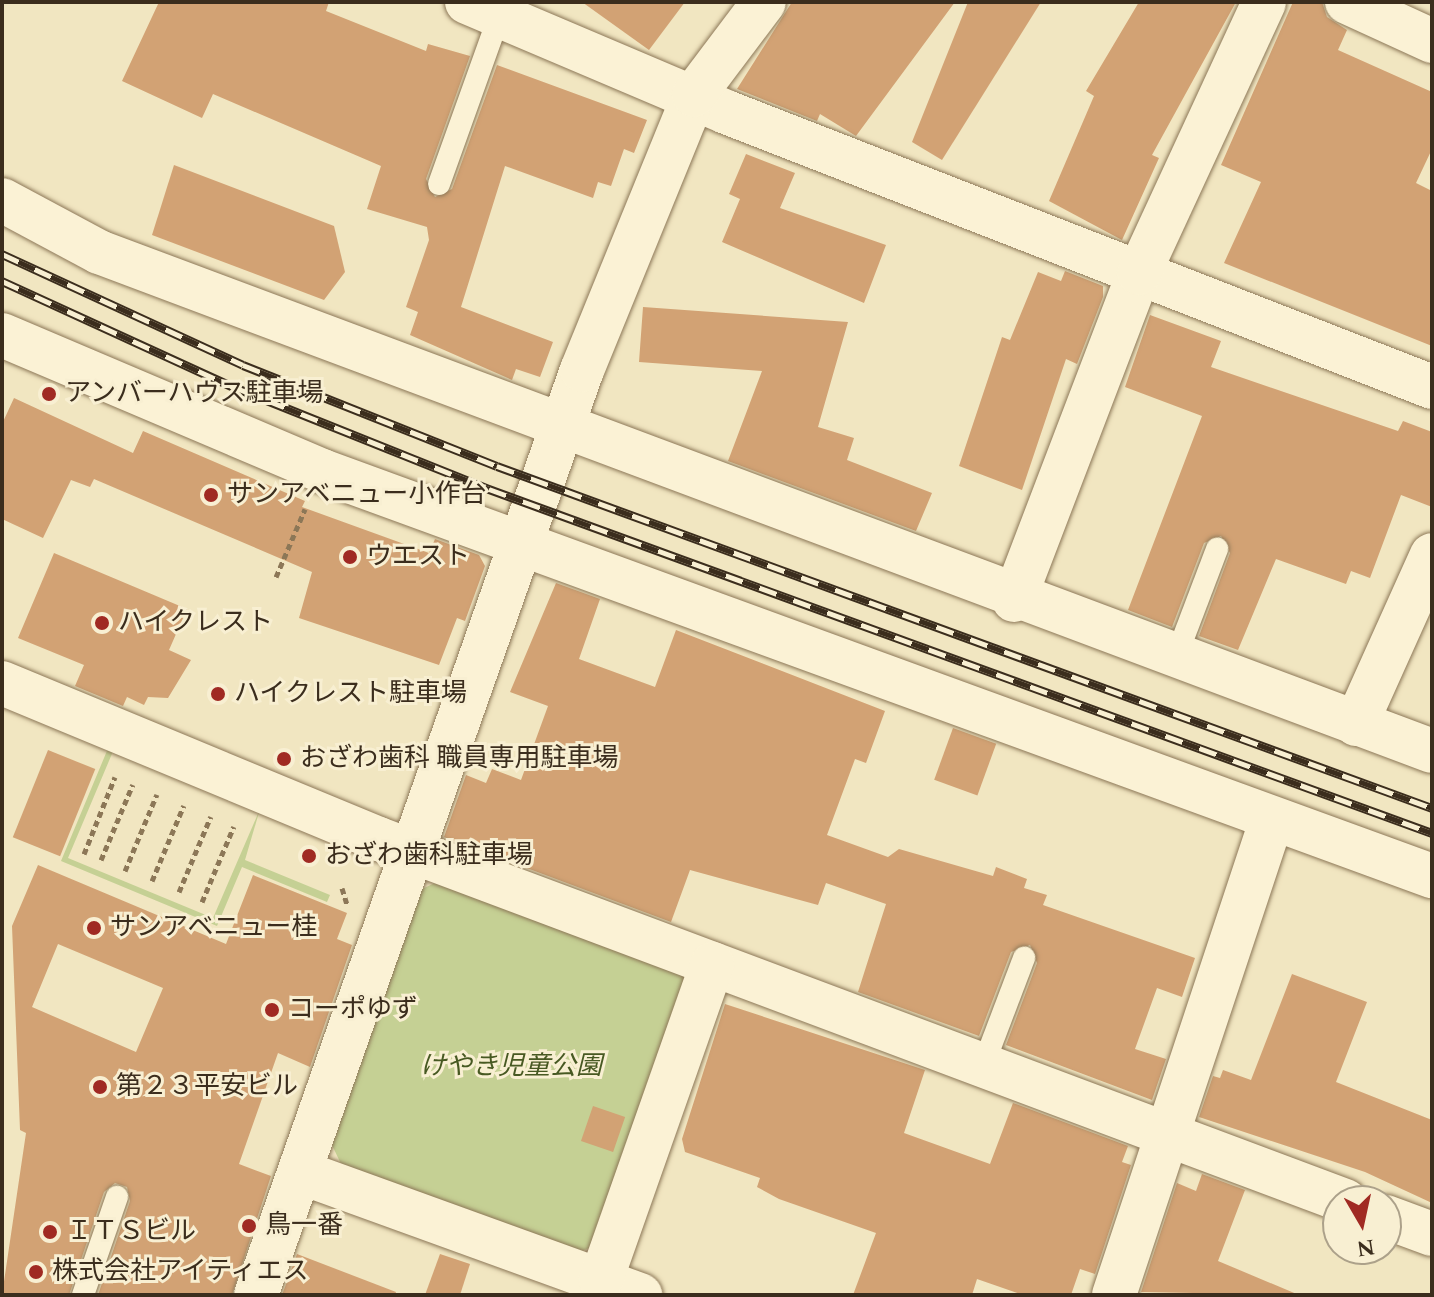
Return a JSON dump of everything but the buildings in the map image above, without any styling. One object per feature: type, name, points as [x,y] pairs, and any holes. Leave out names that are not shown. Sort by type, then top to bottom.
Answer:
[{"type":"street","points":[[256,1295],[560,429],[694,95],[764,2]]},
{"type":"street","points":[[1014,600],[1139,273],[1264,2]]},
{"type":"street","points":[[1347,2],[1432,41]]},
{"type":"street","points":[[484,8],[1139,273],[1432,387]]},
{"type":"street","points":[[2,200],[99,252],[1014,600],[1432,751]]},
{"type":"street","points":[[2,335],[322,471],[1432,876]]},
{"type":"street","points":[[1356,724],[1432,555]]},
{"type":"street","points":[[2,683],[412,851],[1322,1192]]},
{"type":"street","points":[[1114,1295],[1272,819]]},
{"type":"street","points":[[601,1280],[712,964]]},
{"type":"street","points":[[300,1172],[640,1295]]},
{"type":"street","points":[[1402,1223],[1432,1234]]},
{"type":"lane","points":[[439,184],[484,8]]},
{"type":"lane","points":[[1176,657],[1217,549]]},
{"type":"lane","points":[[983,1066],[1024,958]]},
{"type":"lane","points":[[83,1295],[117,1197]]},
{"type":"path","points":[[276,577],[322,471]]},
{"type":"path","points":[[84,854],[120,766]]},
{"type":"path","points":[[101,860],[138,772]]},
{"type":"path","points":[[125,871],[162,783]]},
{"type":"path","points":[[152,881],[189,793]]},
{"type":"path","points":[[179,892],[216,805]]},
{"type":"path","points":[[202,902],[239,814]]},
{"type":"path","points":[[342,888],[349,907]]},
{"type":"green space","points":[[109,746],[114,749],[68,858],[213,918],[260,809],[245,860],[330,895],[327,902],[242,867],[217,926],[61,861]]},
{"type":"green space","name":"けやき児童公園","points":[[439,881],[682,970],[690,989],[601,1243],[582,1251],[341,1164],[332,1145],[422,889]]},
{"type":"railway","points":[[2,254],[243,365],[497,466],[1432,808]]},
{"type":"railway","points":[[2,281],[234,387],[489,489],[1432,833]]},
{"type":"place","name":"アンバーハウス駐車場","points":[[49,394]]},
{"type":"place","name":"サンアベニュー小作台","points":[[211,495]]},
{"type":"place","name":"ウエスト","points":[[350,557]]},
{"type":"place","name":"ハイクレスト","points":[[102,623]]},
{"type":"place","name":"ハイクレスト駐車場","points":[[218,694]]},
{"type":"place","name":"おざわ歯科 職員専用駐車場","points":[[284,759]]},
{"type":"place","name":"おざわ歯科駐車場","points":[[309,856]]},
{"type":"place","name":"サンアベニュー桂","points":[[94,928]]},
{"type":"place","name":"コーポゆず","points":[[272,1010]]},
{"type":"place","name":"第２３平安ビル","points":[[100,1087]]},
{"type":"place","name":"鳥一番","points":[[249,1226]]},
{"type":"place","name":"ＩＴＳビル","points":[[50,1232]]},
{"type":"place","name":"株式会社アイティエス","points":[[36,1272]]}]
